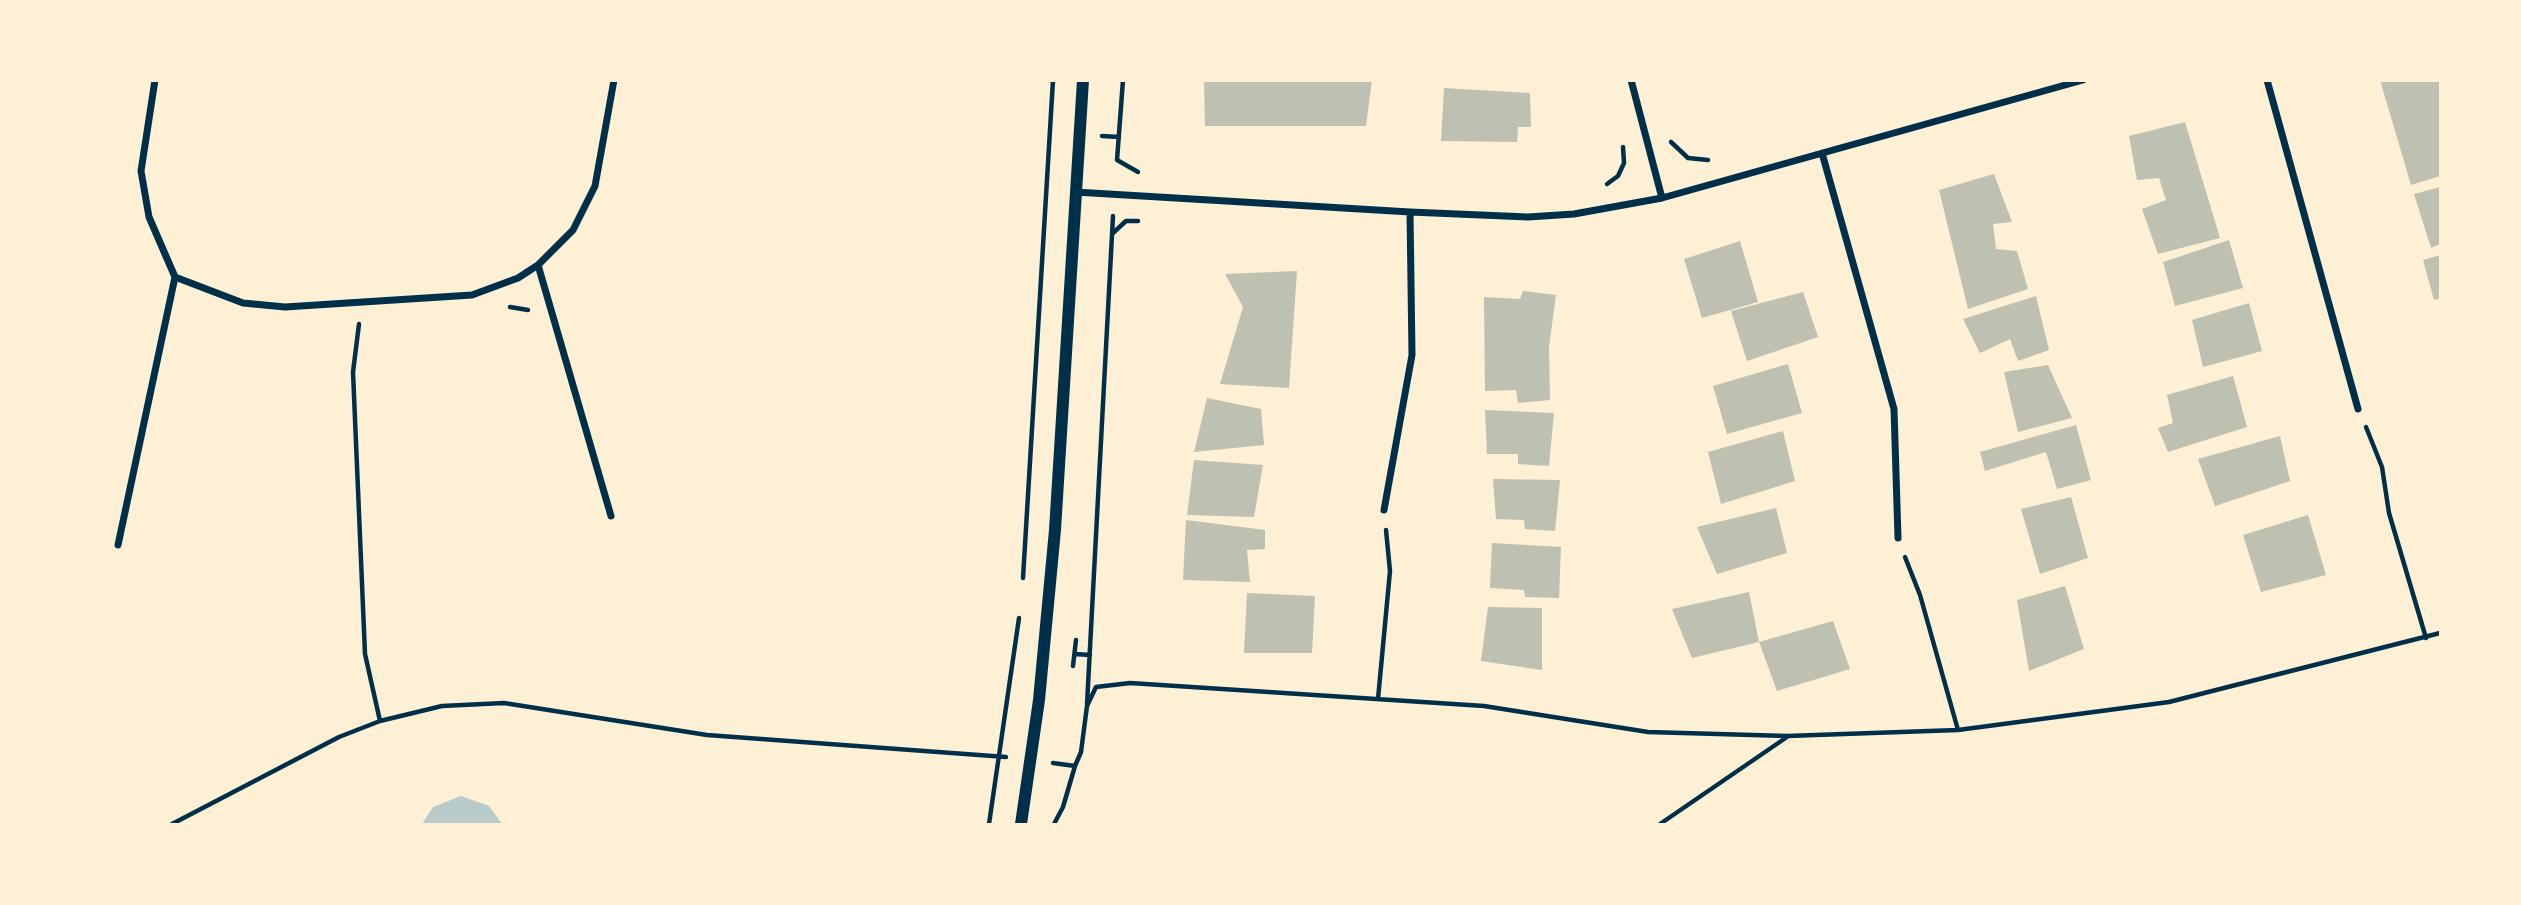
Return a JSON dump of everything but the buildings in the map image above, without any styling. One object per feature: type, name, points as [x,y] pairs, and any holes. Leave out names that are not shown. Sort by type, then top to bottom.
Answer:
[{"type":"street","points":[[118,545],[175,277],[149,217],[141,171],[155,80]]},
{"type":"street","points":[[175,277],[243,303],[285,307],[472,295],[518,278],[538,265],[573,230],[595,186],[614,80]]},
{"type":"street","points":[[1020,824],[1031,761],[1055,530],[1083,80]]},
{"type":"street","points":[[1631,80],[1662,198]]},
{"type":"street","points":[[1075,192],[1528,218],[1574,215],[1662,198],[2083,80]]},
{"type":"street","points":[[2267,80],[2358,409]]},
{"type":"street","points":[[1822,153],[1894,409],[1898,538]]},
{"type":"street","points":[[1384,510],[1412,355],[1410,212]]},
{"type":"street","points":[[538,265],[611,516]]},
{"type":"path","points":[[1022,586],[1054,80]]},
{"type":"path","points":[[1123,80],[1117,160],[1126,167],[1143,173]]},
{"type":"path","points":[[1599,186],[1618,176],[1624,163],[1623,141],[1669,140],[1688,158],[1710,161]]},
{"type":"path","points":[[1054,824],[1063,807],[1081,752],[1087,706],[1112,234],[1126,221],[1147,220]]},
{"type":"path","points":[[503,309],[516,306],[527,310],[536,319]]},
{"type":"path","points":[[369,324],[357,324],[354,372],[365,654],[380,721]]},
{"type":"path","points":[[2358,409],[2382,467],[2389,513],[2426,638]]},
{"type":"path","points":[[1378,699],[1390,571],[1384,510]]},
{"type":"path","points":[[1898,538],[1920,595],[1958,730]]},
{"type":"path","points":[[989,824],[1001,756],[1019,613]]},
{"type":"path","points":[[1087,706],[1096,687],[1130,683],[1484,706],[1648,732],[1787,736],[1958,730],[2169,702],[2441,633]]},
{"type":"path","points":[[1073,666],[1076,640]]},
{"type":"path","points":[[1074,654],[1090,655]]},
{"type":"path","points":[[172,824],[339,737],[380,721],[442,706],[504,703],[707,735],[1001,756],[1075,766]]},
{"type":"path","points":[[1660,824],[1787,736]]},
{"type":"shaded area","points":[[461,796],[489,806],[502,824],[422,824],[433,807]]}]
